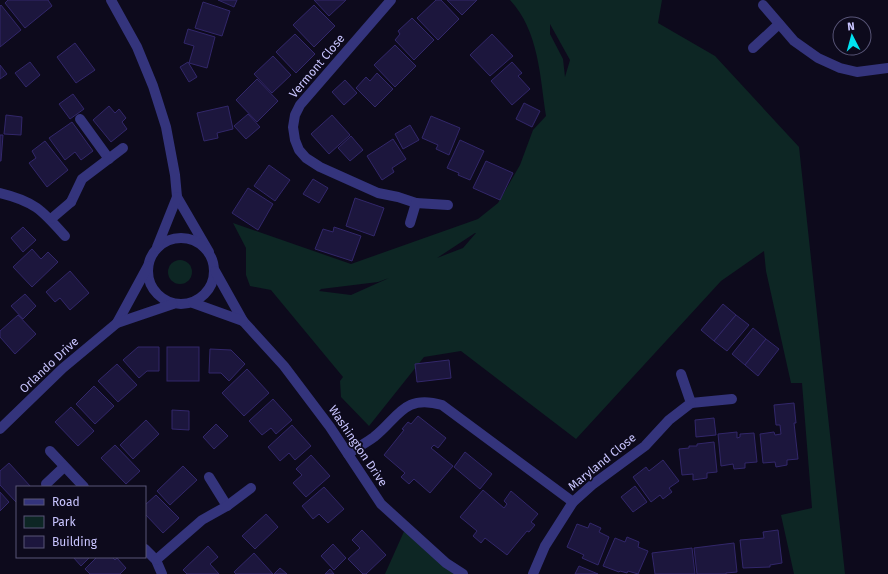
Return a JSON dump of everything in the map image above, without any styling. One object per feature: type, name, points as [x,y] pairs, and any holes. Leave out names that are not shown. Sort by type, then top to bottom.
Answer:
[{"type":"street","points":[[111,0],[137,47],[153,86],[166,127],[177,197],[213,261],[215,270],[214,280],[210,290],[193,303],[183,305],[173,304],[163,300],[155,293],[150,285],[148,276],[148,266],[151,257],[156,249],[177,197]]},
{"type":"street","name":"Vermont Close","points":[[391,0],[300,105],[295,115],[293,126],[295,140],[299,150],[306,158],[320,167],[378,193],[416,202],[448,205]]},
{"type":"street","points":[[763,5],[794,41],[818,58],[840,68],[857,72],[888,68]]},
{"type":"street","points":[[753,48],[780,24]]},
{"type":"street","points":[[80,119],[109,159]]},
{"type":"street","points":[[51,219],[71,202],[82,179],[123,148]]},
{"type":"street","points":[[0,193],[17,197],[33,204],[51,219],[65,236]]},
{"type":"street","points":[[410,223],[416,202]]},
{"type":"street","points":[[156,249],[173,239],[182,238],[193,240],[201,244],[209,252]]},
{"type":"street","name":"Orlando Drive","points":[[117,323],[148,266]]},
{"type":"street","name":"Washington Drive","points":[[215,270],[243,322],[284,366],[330,427],[381,504],[446,563],[463,574]]},
{"type":"street","name":"Washington Drive","points":[[193,303],[243,322]]},
{"type":"street","name":"Orlando Drive","points":[[0,429],[63,368],[117,323],[173,304]]},
{"type":"street","points":[[681,374],[691,403],[732,399]]},
{"type":"street","points":[[348,454],[374,437],[403,408],[412,404],[432,402],[442,405],[573,502]]},
{"type":"street","name":"Maryland Close","points":[[533,574],[545,546],[573,502],[592,485],[645,446],[670,420],[691,403]]},
{"type":"street","points":[[50,451],[83,486]]},
{"type":"street","points":[[46,484],[64,467]]},
{"type":"street","points":[[208,477],[227,506]]},
{"type":"street","points":[[156,560],[202,520],[227,506],[251,488]]},
{"type":"street","points":[[146,550],[156,560],[162,574]]},
{"type":"green space","points":[[510,0],[662,0],[658,23],[715,56],[799,147],[845,574],[794,574],[781,515],[812,508],[802,383],[791,383],[766,271],[764,251],[721,281],[576,439],[461,351],[424,357],[369,426],[341,397],[340,381],[343,377],[271,290],[250,286],[246,275],[246,248],[233,223],[351,264],[478,219],[498,203],[520,165],[533,130],[546,116],[537,55],[533,40],[520,12]],"holes":[[[550,24],[570,60],[565,77],[563,59],[550,34]],[[475,233],[463,248],[437,258]],[[389,278],[351,295],[319,291],[321,289],[378,282]]]},
{"type":"green space","points":[[180,260],[189,263],[192,272],[189,281],[180,284],[171,281],[168,272],[171,263]]},
{"type":"green space","points":[[406,527],[464,574],[385,574]]},
{"type":"building","points":[[8,0],[48,0],[52,6],[25,28],[5,3]]},
{"type":"building","points":[[218,0],[237,0],[234,7]]},
{"type":"building","points":[[314,0],[346,0],[329,16]]},
{"type":"building","points":[[436,0],[441,0],[459,19],[438,40],[417,18]]},
{"type":"building","points":[[447,0],[477,0],[462,15]]},
{"type":"building","points":[[203,2],[230,11],[222,36],[195,28]]},
{"type":"building","points":[[1,5],[21,30],[0,47],[0,6]]},
{"type":"building","points":[[314,5],[335,26],[314,47],[293,25]]},
{"type":"building","points":[[412,18],[434,40],[414,60],[395,40],[400,34],[398,31]]},
{"type":"building","points":[[188,29],[215,37],[207,68],[189,63],[194,46],[184,43]]},
{"type":"building","points":[[295,34],[315,54],[296,73],[276,52]]},
{"type":"building","points":[[492,34],[513,56],[490,76],[470,55]]},
{"type":"building","points":[[75,43],[95,70],[76,83],[57,57]]},
{"type":"building","points":[[395,45],[416,66],[395,87],[374,65]]},
{"type":"building","points":[[273,56],[291,75],[272,93],[254,74]]},
{"type":"building","points":[[30,62],[40,75],[26,87],[15,73]]},
{"type":"building","points":[[188,62],[197,77],[189,82],[180,67]]},
{"type":"building","points":[[512,62],[522,73],[518,76],[530,89],[512,105],[491,81]]},
{"type":"building","points":[[0,65],[7,74],[0,79]]},
{"type":"building","points":[[377,73],[393,89],[375,107],[356,88],[366,77],[370,81]]},
{"type":"building","points":[[257,79],[278,101],[257,122],[236,100]]},
{"type":"building","points":[[345,80],[357,93],[344,105],[332,92]]},
{"type":"building","points":[[73,94],[84,109],[70,119],[59,104]]},
{"type":"building","points":[[524,103],[540,111],[532,127],[516,119]]},
{"type":"building","points":[[109,106],[115,113],[119,109],[126,118],[122,122],[127,129],[111,142],[93,120]]},
{"type":"building","points":[[228,106],[233,129],[217,133],[218,138],[204,141],[197,113]]},
{"type":"building","points":[[248,114],[260,127],[246,139],[234,126]]},
{"type":"building","points":[[6,115],[22,117],[21,135],[4,134]]},
{"type":"building","points":[[332,115],[350,135],[329,154],[311,134]]},
{"type":"building","points":[[431,116],[460,128],[449,155],[436,149],[438,145],[422,138]]},
{"type":"building","points":[[72,122],[93,151],[81,160],[75,152],[65,160],[49,138]]},
{"type":"building","points":[[410,125],[419,140],[403,149],[395,134]]},
{"type":"building","points":[[0,135],[3,135],[1,161],[0,161]]},
{"type":"building","points":[[351,136],[363,150],[350,161],[338,148]]},
{"type":"building","points":[[393,139],[406,159],[392,168],[394,172],[382,180],[367,156]]},
{"type":"building","points":[[460,140],[484,151],[470,180],[447,168]]},
{"type":"building","points":[[45,141],[68,170],[47,187],[29,163],[36,158],[32,151]]},
{"type":"building","points":[[486,161],[513,173],[500,200],[473,188]]},
{"type":"building","points":[[269,165],[290,180],[275,201],[254,186]]},
{"type":"building","points":[[313,179],[328,188],[319,203],[303,194]]},
{"type":"building","points":[[248,188],[273,204],[258,230],[232,213]]},
{"type":"building","points":[[355,198],[384,208],[374,236],[346,226]]},
{"type":"building","points":[[23,227],[36,240],[23,252],[11,238]]},
{"type":"building","points":[[334,227],[361,236],[352,261],[315,249],[323,229],[333,232]]},
{"type":"building","points":[[32,249],[41,259],[48,252],[58,262],[32,287],[13,267]]},
{"type":"building","points":[[70,271],[89,293],[70,310],[60,298],[55,302],[46,292]]},
{"type":"building","points":[[25,294],[36,306],[23,319],[11,306]]},
{"type":"building","points":[[723,304],[736,315],[714,341],[701,330]]},
{"type":"building","points":[[18,315],[36,334],[15,354],[0,337],[0,331]]},
{"type":"building","points":[[736,315],[749,325],[727,351],[714,341]]},
{"type":"building","points":[[753,328],[766,339],[745,365],[732,354]]},
{"type":"building","points":[[766,339],[779,349],[758,376],[745,365]]},
{"type":"building","points":[[138,347],[159,347],[159,371],[147,371],[139,378],[123,360]]},
{"type":"building","points":[[167,347],[199,347],[199,381],[167,381]]},
{"type":"building","points":[[210,349],[231,350],[245,364],[229,381],[221,373],[209,373]]},
{"type":"building","points":[[449,360],[451,378],[417,382],[415,364]]},
{"type":"building","points":[[117,364],[137,385],[118,402],[98,381]]},
{"type":"building","points":[[247,369],[269,393],[244,416],[222,393]]},
{"type":"building","points":[[94,386],[114,406],[95,424],[76,404]]},
{"type":"building","points":[[273,399],[292,420],[276,434],[271,428],[262,435],[249,421]]},
{"type":"building","points":[[794,403],[796,423],[794,423],[798,459],[787,460],[787,465],[776,467],[775,462],[763,463],[760,434],[774,432],[775,435],[781,434],[780,425],[776,425],[774,405]]},
{"type":"building","points":[[71,407],[94,431],[78,446],[55,422]]},
{"type":"building","points":[[172,410],[189,411],[189,430],[172,429]]},
{"type":"building","points":[[418,416],[446,438],[438,448],[434,445],[431,448],[453,466],[430,493],[414,479],[409,484],[401,477],[405,473],[384,455],[404,430],[402,429],[408,422],[411,424]]},
{"type":"building","points":[[714,418],[716,435],[696,437],[695,420]]},
{"type":"building","points":[[146,420],[159,434],[133,459],[120,445]]},
{"type":"building","points":[[216,424],[228,436],[214,449],[203,437]]},
{"type":"building","points":[[292,425],[311,446],[295,460],[289,453],[280,461],[268,447]]},
{"type":"building","points":[[737,432],[737,438],[740,437],[740,434],[754,433],[757,462],[745,463],[745,468],[734,469],[733,464],[721,466],[718,434]]},
{"type":"building","points":[[714,442],[717,472],[707,473],[707,478],[693,480],[693,474],[682,475],[679,449],[689,448],[689,446],[697,446],[697,444]]},
{"type":"building","points":[[115,445],[140,471],[126,484],[101,458]]},
{"type":"building","points":[[465,452],[492,474],[480,489],[454,467]]},
{"type":"building","points":[[311,455],[330,476],[306,497],[293,483],[302,475],[296,469]]},
{"type":"building","points":[[663,460],[679,481],[669,488],[672,492],[663,499],[660,495],[651,502],[633,477],[646,467],[649,471]]},
{"type":"building","points":[[9,463],[30,486],[16,486],[16,502],[0,485],[0,471]]},
{"type":"building","points":[[183,466],[197,480],[170,505],[157,491]]},
{"type":"building","points":[[635,486],[647,502],[633,512],[621,497]]},
{"type":"building","points":[[324,487],[344,509],[328,523],[319,514],[313,519],[302,506]]},
{"type":"building","points":[[483,490],[504,508],[507,504],[504,501],[511,491],[538,514],[531,522],[535,525],[529,532],[527,531],[507,555],[485,538],[481,543],[473,536],[477,531],[460,517]]},
{"type":"building","points":[[0,492],[9,502],[0,511]]},
{"type":"building","points":[[156,495],[179,518],[163,533],[146,515],[146,504]]},
{"type":"building","points":[[266,514],[278,527],[255,549],[242,536]]},
{"type":"building","points":[[590,523],[601,528],[599,532],[609,537],[598,565],[582,558],[584,555],[567,547],[577,524],[588,528]]},
{"type":"building","points":[[362,530],[386,555],[366,574],[363,574],[348,559],[360,548],[352,540]]},
{"type":"building","points":[[778,530],[782,563],[770,565],[770,567],[743,568],[740,540],[764,538],[763,532]]},
{"type":"building","points":[[627,537],[639,542],[638,547],[648,551],[638,574],[628,571],[627,573],[619,572],[603,566],[615,538],[625,542]]},
{"type":"building","points":[[734,543],[737,572],[726,574],[697,574],[694,548]]},
{"type":"building","points":[[333,544],[346,558],[334,570],[321,556]]},
{"type":"building","points":[[208,546],[218,557],[210,564],[219,574],[187,574],[183,570]]},
{"type":"building","points":[[692,548],[695,574],[655,574],[652,553]]},
{"type":"building","points":[[254,553],[273,574],[236,574],[234,572]]},
{"type":"building","points":[[74,558],[89,558],[81,566]]},
{"type":"building","points":[[96,558],[113,558],[115,560],[117,558],[126,568],[120,574],[90,574],[85,569]]},
{"type":"building","points":[[579,566],[598,574],[575,574]]},
{"type":"building","points":[[280,568],[287,574],[274,574]]},
{"type":"building","points":[[330,569],[334,574],[325,574]]}]
